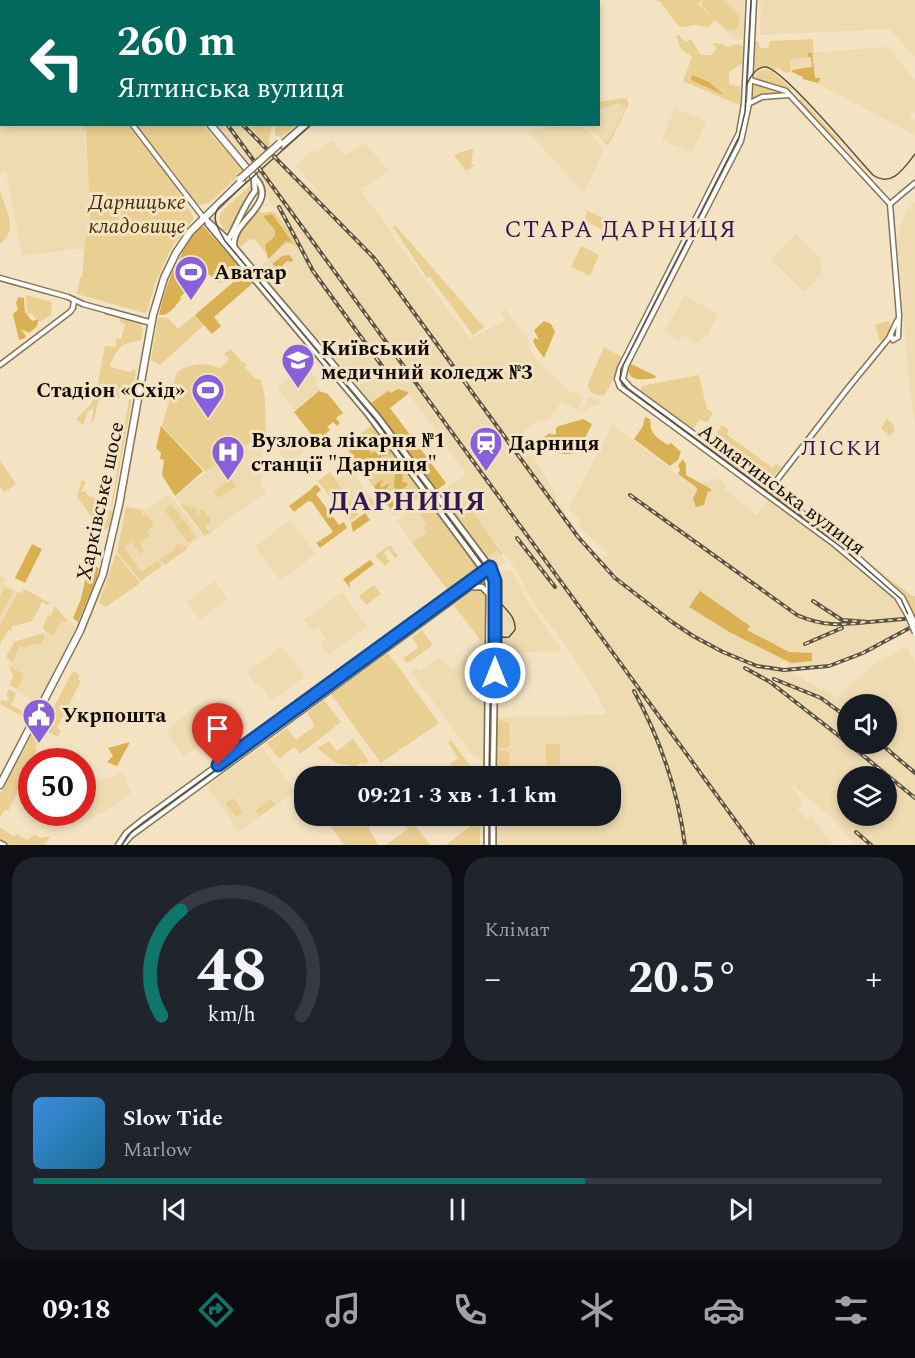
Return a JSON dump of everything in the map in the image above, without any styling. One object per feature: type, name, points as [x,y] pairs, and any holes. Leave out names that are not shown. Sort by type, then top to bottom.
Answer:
[{"type":"main road","points":[[212,126],[262,186],[260,200],[233,239],[235,248]]},
{"type":"main road","name":"Харківське шосе","points":[[203,217],[205,212],[300,126]]},
{"type":"main road","name":"Харківське шосе","points":[[281,144],[304,126]]},
{"type":"main road","points":[[227,243],[245,204],[255,191],[254,177]]},
{"type":"main road","name":"Харківське шосе","points":[[0,785],[80,631],[103,574],[119,504],[157,296],[168,269],[185,238],[241,180]]},
{"type":"main road","points":[[214,226],[212,215],[216,204]]},
{"type":"main road","points":[[203,217],[214,226],[227,243],[235,248],[377,416],[491,569],[495,577],[496,598],[493,766]]},
{"type":"main road","points":[[203,217],[374,422],[480,564],[489,594],[488,766]]},
{"type":"main road","points":[[219,232],[225,234],[234,231]]},
{"type":"main road","points":[[108,311],[152,323]]},
{"type":"main road","points":[[472,587],[482,587],[489,594]]},
{"type":"main road","points":[[486,845],[487,826]]},
{"type":"main road","points":[[493,826],[493,845]]},
{"type":"street","points":[[746,104],[750,80],[749,0]]},
{"type":"street","points":[[746,104],[754,0]]},
{"type":"street","points":[[750,80],[781,89],[790,95],[890,204],[898,311],[898,336],[895,332],[885,342],[769,491]]},
{"type":"street","points":[[746,104],[762,97],[790,95]]},
{"type":"street","name":"Алматинська вулиця","points":[[746,104],[746,124],[735,153],[626,366],[623,379],[630,387],[769,491],[834,544],[897,597],[915,624]]},
{"type":"street","name":"Алматинська вулиця","points":[[746,104],[735,143],[620,368],[617,381],[620,387],[769,491]]},
{"type":"street","points":[[134,126],[203,217]]},
{"type":"street","points":[[890,204],[915,183]]},
{"type":"street","points":[[0,278],[108,311]]},
{"type":"street","points":[[0,365],[70,312],[74,300]]},
{"type":"street","points":[[892,336],[898,311]]},
{"type":"street","points":[[123,845],[130,836],[162,809],[491,569]]},
{"type":"street","points":[[118,845],[126,833],[472,587],[484,574]]},
{"type":"street","name":"Алматинська вулиця","points":[[910,615],[915,633]]},
{"type":"shaded area","points":[[692,0],[745,0],[743,39],[736,40]]},
{"type":"shaded area","points":[[761,0],[915,0],[915,58],[890,29],[760,35]]},
{"type":"shaded area","points":[[888,47],[915,81],[915,111],[911,114],[910,119],[915,120],[915,135],[816,83],[803,79],[791,71],[785,55]]},
{"type":"shaded area","points":[[808,53],[812,53],[815,78],[821,78],[818,83],[803,79],[792,72],[792,70],[812,67]]},
{"type":"shaded area","points":[[692,75],[709,82],[724,95],[691,80]]},
{"type":"shaded area","points":[[620,102],[626,108],[608,142],[604,142],[589,126],[600,126],[600,109]]},
{"type":"shaded area","points":[[675,108],[706,121],[692,153],[662,140]]},
{"type":"shaded area","points":[[0,126],[83,126],[90,218],[84,250],[75,249],[22,256],[6,172],[0,173]]},
{"type":"shaded area","points":[[218,126],[251,126],[281,164],[322,196],[295,165],[315,149],[318,151],[332,140],[344,154],[365,143],[389,171],[361,189],[368,202],[391,231],[390,233],[470,339],[506,320],[501,312],[505,309],[523,333],[527,333],[528,345],[537,361],[570,391],[582,396],[580,406],[576,410],[562,401],[549,420],[535,422],[516,438],[528,454],[534,455],[567,518],[601,560],[609,553],[578,527],[581,522],[569,507],[613,425],[697,489],[703,480],[707,483],[712,477],[717,481],[719,479],[726,485],[724,488],[756,515],[769,499],[846,557],[895,599],[907,625],[854,655],[822,664],[790,667],[781,661],[780,666],[837,698],[837,754],[897,754],[897,694],[841,694],[873,665],[906,646],[915,664],[915,845],[856,845],[839,826],[897,826],[897,766],[837,766],[837,824],[788,781],[802,803],[797,808],[807,820],[812,817],[833,845],[497,845],[497,826],[621,826],[621,766],[497,766],[498,717],[605,715],[606,713],[595,691],[571,653],[534,603],[514,567],[469,507],[452,502],[444,490],[466,474],[408,393],[380,414],[258,269],[286,243],[298,246],[293,234],[270,202],[265,188]]},
{"type":"shaded area","points":[[547,126],[583,126],[604,149],[584,193],[528,132]]},
{"type":"shaded area","points":[[915,201],[915,426],[910,393],[897,237],[906,212]]},
{"type":"shaded area","points":[[272,214],[293,243],[286,241],[268,259],[265,245],[275,236],[275,230],[263,216]]},
{"type":"shaded area","points":[[203,226],[238,268],[229,278],[219,283],[207,273],[180,297],[181,299],[172,310],[159,315],[176,264],[191,237]]},
{"type":"shaded area","points":[[796,234],[820,257],[821,274],[804,292],[771,259]]},
{"type":"shaded area","points":[[289,255],[292,262],[287,261],[279,269],[272,264],[282,256]]},
{"type":"shaded area","points":[[245,272],[253,283],[214,317],[221,326],[212,334],[195,315]]},
{"type":"shaded area","points":[[685,295],[718,315],[706,338],[702,337],[697,344],[682,336],[679,341],[664,332]]},
{"type":"shaded area","points":[[18,297],[24,298],[25,312],[32,321],[38,319],[38,324],[29,333],[21,329],[26,336],[19,340],[13,314],[18,309],[16,303]]},
{"type":"shaded area","points":[[544,321],[551,324],[555,332],[544,358],[533,341],[535,338],[539,340],[534,330]]},
{"type":"shaded area","points":[[631,364],[656,376],[655,378],[636,379],[632,377],[628,371]]},
{"type":"shaded area","name":"Київський медичний коледж №3","points":[[307,367],[317,379],[314,383],[320,390],[295,410],[277,388],[299,369],[302,372]]},
{"type":"shaded area","points":[[398,389],[408,394],[390,408],[446,483],[437,490],[371,403],[388,391],[391,393]]},
{"type":"shaded area","points":[[319,391],[328,394],[343,413],[336,418],[340,423],[337,426],[333,422],[327,427],[330,430],[323,436],[320,433],[314,438],[294,412]]},
{"type":"shaded area","points":[[588,397],[600,399],[601,403],[578,413],[577,411],[585,405]]},
{"type":"shaded area","points":[[645,417],[650,419],[652,431],[656,436],[668,445],[671,443],[681,452],[678,460],[670,466],[634,439],[643,426]]},
{"type":"shaded area","points":[[583,419],[592,424],[578,452],[557,453],[548,448],[541,439],[550,433],[551,435],[556,434],[556,428],[559,426]]},
{"type":"shaded area","points":[[161,426],[203,471],[175,496],[162,475],[164,460],[160,459],[161,453],[156,448]]},
{"type":"shaded area","name":"Вузлова лікарня №1 станції \"Дарниця\"","points":[[262,434],[261,485],[267,492],[205,536],[175,497]]},
{"type":"shaded area","points":[[290,435],[303,452],[288,464],[275,446]]},
{"type":"shaded area","points":[[358,440],[368,446],[370,443],[370,453],[377,452],[382,445],[389,449],[391,454],[381,457],[381,462],[366,473],[347,446]]},
{"type":"shaded area","points":[[683,459],[686,464],[686,475],[711,489],[710,492],[708,491],[704,505],[696,507],[693,498],[697,488],[678,474],[680,470],[678,465]]},
{"type":"shaded area","points":[[400,468],[403,472],[402,482],[407,483],[407,486],[398,491],[394,488],[395,471]]},
{"type":"shaded area","points":[[351,470],[370,497],[355,508],[335,479],[337,475],[342,476]]},
{"type":"shaded area","points":[[383,479],[381,488],[390,483],[385,491],[392,500],[393,494],[396,494],[394,513],[374,486]]},
{"type":"shaded area","points":[[315,485],[321,490],[316,494],[339,525],[344,522],[347,528],[320,548],[316,543],[333,532],[312,502],[308,501],[294,512],[289,506]]},
{"type":"shaded area","points":[[166,495],[172,497],[202,536],[140,581],[117,552],[126,507],[147,510]]},
{"type":"shaded area","points":[[414,508],[427,525],[427,531],[412,543],[397,520]]},
{"type":"shaded area","points":[[365,513],[370,520],[353,532],[351,523]]},
{"type":"shaded area","points":[[290,520],[316,554],[280,580],[255,546]]},
{"type":"shaded area","points":[[32,544],[42,549],[25,583],[15,578]]},
{"type":"shaded area","points":[[498,550],[506,562],[495,570],[487,558]]},
{"type":"shaded area","points":[[370,560],[374,564],[349,583],[351,589],[343,579]]},
{"type":"shaded area","points":[[89,564],[99,568],[78,622],[73,618],[81,599]]},
{"type":"shaded area","points":[[505,570],[511,571],[525,597],[560,648],[560,652],[499,653],[499,638],[508,639],[517,630],[513,615],[500,601],[498,574]]},
{"type":"shaded area","points":[[0,576],[6,579],[4,584],[18,592],[0,625]]},
{"type":"shaded area","points":[[214,581],[227,599],[200,620],[187,602]]},
{"type":"shaded area","points":[[700,591],[750,626],[747,630],[789,652],[812,653],[812,661],[791,663],[731,633],[689,607]]},
{"type":"shaded area","points":[[342,592],[367,626],[329,655],[320,643],[326,638],[318,627],[312,631],[304,620]]},
{"type":"shaded area","points":[[500,605],[513,618],[513,631],[508,635],[500,635]]},
{"type":"shaded area","points":[[68,621],[76,627],[40,704],[16,690],[24,675],[11,666],[13,659],[19,646],[41,643],[47,632],[54,636],[61,622]]},
{"type":"shaded area","points":[[282,646],[305,676],[272,701],[259,684],[256,685],[248,672]]},
{"type":"shaded area","points":[[485,647],[483,761],[481,758],[475,758],[411,672],[417,668],[420,671],[440,657],[451,670]]},
{"type":"shaded area","points":[[199,704],[218,731],[184,757],[167,733],[174,724]]},
{"type":"shaded area","points":[[130,742],[117,766],[107,762],[113,756],[108,748]]},
{"type":"shaded area","points":[[262,747],[294,793],[239,831],[207,786]]},
{"type":"shaded area","points":[[120,771],[128,781],[126,784],[132,792],[96,816],[96,781],[118,775]]},
{"type":"green space","points":[[655,0],[701,0],[697,4],[715,20],[709,27],[678,26],[661,3]]},
{"type":"green space","points":[[703,0],[723,0],[740,17],[738,27],[730,30],[722,26],[704,7]]},
{"type":"green space","points":[[679,35],[685,42],[691,39],[701,55],[711,55],[717,48],[712,43],[723,44],[727,47],[736,44],[743,46],[742,64],[729,72],[729,84],[740,87],[741,106],[683,81],[692,57],[681,49],[676,36]]},
{"type":"green space","points":[[813,39],[814,57],[790,59],[791,70],[788,73],[778,67],[775,70],[766,66],[753,72],[755,42],[759,42],[760,48],[768,48],[770,41]]},
{"type":"green space","points":[[766,69],[773,72],[792,89],[789,91],[784,87],[754,78],[759,71]]},
{"type":"green space","points":[[753,83],[785,92],[763,94],[751,100]]},
{"type":"green space","points":[[622,98],[627,99],[629,104],[607,145],[604,142],[608,142],[626,108],[620,103],[600,109],[600,102]]},
{"type":"green space","points":[[801,99],[839,140],[837,142],[798,100]]},
{"type":"green space","name":"Дарницьке кладовище","points":[[83,126],[129,126],[174,184],[194,218],[172,247],[156,281],[147,311],[144,313],[77,294],[80,277],[82,277],[86,231],[90,218],[86,130]]},
{"type":"green space","points":[[137,126],[204,126],[244,171],[209,203],[199,205],[195,203],[180,180]]},
{"type":"green space","points":[[251,126],[272,126],[268,148]]},
{"type":"green space","points":[[275,126],[295,126],[281,137],[275,135]]},
{"type":"green space","points":[[474,148],[471,162],[474,166],[466,171],[454,155]]},
{"type":"green space","points":[[253,183],[253,190],[234,225],[230,230],[224,231],[219,220],[221,212]]},
{"type":"green space","points":[[0,190],[10,226],[6,238],[0,244]]},
{"type":"green space","points":[[256,207],[262,213],[274,211],[298,247],[286,243],[270,258],[255,240],[250,239],[239,248],[235,241]]},
{"type":"green space","points":[[584,209],[618,225],[613,235],[579,218],[585,219],[587,212]]},
{"type":"green space","points":[[395,225],[484,327],[473,335],[430,277],[427,278],[393,227]]},
{"type":"green space","points":[[581,246],[599,255],[590,276],[571,267]]},
{"type":"green space","points":[[26,295],[52,302],[51,315],[40,322],[31,313],[27,314]]},
{"type":"green space","points":[[195,315],[204,325],[160,365],[151,360],[158,317],[168,318],[178,329]]},
{"type":"green space","points":[[120,318],[140,323],[143,329],[141,340],[121,346],[110,364],[110,367],[131,372],[134,368],[136,373],[132,396],[125,397],[126,390],[122,389],[118,393],[120,398],[108,398],[106,394],[109,391],[107,390],[108,384],[103,383],[101,391],[103,394],[99,400],[93,423],[91,422],[94,410],[92,409],[88,411],[83,425],[76,419],[91,404],[97,387],[105,346],[116,347],[116,338],[121,339],[125,324],[120,322]]},
{"type":"green space","points":[[888,321],[890,323],[889,332],[880,341],[875,325]]},
{"type":"green space","points":[[604,347],[624,358],[605,395],[599,395],[592,393],[587,386]]},
{"type":"green space","name":"Стадіон «Схід»","points":[[231,349],[242,362],[247,364],[245,367],[254,378],[261,380],[265,398],[266,431],[206,472],[162,426],[177,372],[198,364],[220,368],[229,360],[224,354]]},
{"type":"green space","points":[[699,375],[707,409],[713,413],[707,423],[700,419],[693,429],[640,391],[642,386]]},
{"type":"green space","points":[[129,399],[132,400],[112,507],[111,506]]},
{"type":"green space","points":[[887,419],[893,424],[895,430],[890,436],[881,428]]},
{"type":"green space","points":[[372,425],[423,494],[394,515],[344,446]]},
{"type":"green space","points":[[722,425],[729,430],[727,435],[773,468],[776,464],[781,467],[770,482],[711,441]]},
{"type":"green space","points":[[0,461],[16,484],[4,493],[0,486]]},
{"type":"green space","points":[[330,472],[354,507],[371,497],[375,503],[363,512],[359,507],[356,510],[359,514],[350,521],[349,518],[347,519],[318,481]]},
{"type":"green space","points":[[83,476],[83,481],[86,481],[81,491],[86,492],[103,506],[100,519],[106,522],[109,510],[113,511],[109,527],[104,530],[99,527],[77,497]]},
{"type":"green space","points":[[231,479],[237,486],[218,498],[214,492]]},
{"type":"green space","points":[[451,500],[469,507],[503,554],[501,555],[497,550],[488,557],[448,505]]},
{"type":"green space","points":[[428,501],[479,570],[476,575],[450,593],[412,543],[427,532],[424,527],[427,524],[416,510]]},
{"type":"green space","points":[[171,504],[182,518],[175,523],[164,510]]},
{"type":"green space","points":[[180,504],[197,508],[198,516],[201,513],[199,511],[203,510],[211,520],[205,527],[209,532],[215,530],[205,536]]},
{"type":"green space","points":[[126,507],[144,510],[141,512],[143,515],[146,514],[154,525],[147,531],[150,536],[139,543],[144,551],[140,554],[132,542],[124,547],[141,572],[158,561],[161,567],[141,581],[117,552]]},
{"type":"green space","points":[[183,519],[196,537],[188,543],[174,525]]},
{"type":"green space","points":[[177,543],[188,548],[165,565],[160,559],[174,550]]},
{"type":"green space","points":[[390,545],[398,556],[395,558],[388,549],[384,553],[390,562],[385,566],[375,555]]},
{"type":"green space","points":[[855,552],[915,596],[915,617],[903,597]]},
{"type":"green space","points":[[116,553],[140,583],[106,607],[99,603]]},
{"type":"green space","points":[[374,585],[381,594],[366,605],[359,596]]},
{"type":"green space","points":[[5,587],[13,592],[0,617],[0,596]]},
{"type":"green space","points":[[24,589],[50,603],[48,605],[42,602],[32,621],[11,627],[12,632],[8,630],[0,645],[0,625],[18,592],[22,593]]},
{"type":"green space","points":[[475,589],[481,589],[486,593],[485,637],[481,641],[454,605]]},
{"type":"green space","points":[[55,606],[68,621],[61,622],[53,636],[43,627]]},
{"type":"green space","points":[[422,630],[433,645],[407,663],[403,658],[418,646],[412,637]]},
{"type":"green space","points":[[43,633],[45,635],[42,643],[25,648],[19,646],[13,663],[7,659],[14,642]]},
{"type":"green space","points":[[388,653],[439,723],[381,763],[331,694]]},
{"type":"green space","points":[[9,665],[24,675],[17,689],[10,685],[13,676]]},
{"type":"green space","points":[[73,671],[80,675],[78,679],[81,681],[57,728],[61,730],[58,737],[42,729]]},
{"type":"green space","points":[[9,689],[16,694],[11,705],[24,712],[22,716],[0,704],[1,700],[7,702],[9,698],[6,696]]},
{"type":"green space","points":[[324,700],[341,722],[300,754],[294,747],[279,759],[267,743],[287,728],[296,740],[315,726],[307,713]]},
{"type":"green space","points":[[498,720],[509,723],[510,745],[506,748],[498,748]]},
{"type":"green space","points":[[35,729],[42,733],[35,748],[25,748]]},
{"type":"green space","points":[[353,739],[369,761],[356,766],[336,763],[317,748],[329,741],[337,751]]},
{"type":"green space","points":[[451,740],[471,766],[451,766],[450,764],[458,758],[448,743]]},
{"type":"green space","points":[[546,744],[560,744],[560,766],[546,766]]},
{"type":"green space","points":[[498,750],[510,754],[509,766],[497,766]]},
{"type":"green space","points":[[18,761],[18,791],[8,811],[5,809],[0,818],[0,794]]},
{"type":"green space","points":[[233,798],[243,812],[236,817],[225,803]]},
{"type":"green space","points":[[271,799],[275,805],[260,816],[255,811]]},
{"type":"green space","points":[[330,826],[369,826],[369,830],[379,845],[344,845]]},
{"type":"green space","points":[[416,826],[430,845],[386,845],[408,829],[406,827]]},
{"type":"green space","points":[[471,826],[480,826],[480,845],[446,845]]},
{"type":"green space","points":[[0,827],[14,837],[17,834],[27,840],[35,834],[40,838],[50,836],[45,845],[10,845],[0,839]]},
{"type":"tram line","points":[[751,0],[745,112],[739,137],[621,369],[620,380],[627,388],[841,547],[901,599],[915,630]]},
{"type":"tram line","points":[[747,84],[760,68],[766,67],[775,72],[788,82],[873,175],[880,178],[892,178],[897,175],[915,154]]},
{"type":"tram line","points":[[310,126],[219,207],[215,215],[216,224],[225,241],[376,421],[490,574],[492,588],[489,766]]},
{"type":"tram line","points":[[122,845],[132,831],[482,577],[485,571],[483,563]]},
{"type":"tram line","points":[[491,623],[493,630],[502,637],[509,637],[515,630],[513,618],[495,596],[493,590]]},
{"type":"tram line","points":[[489,826],[489,845]]},
{"type":"railway","points":[[228,126],[753,845]]},
{"type":"railway","points":[[244,126],[374,258],[578,537],[615,578],[672,622],[723,652],[757,666],[784,670],[829,666],[863,653],[915,625]]},
{"type":"railway","points":[[279,207],[313,271],[390,377]]},
{"type":"railway","points":[[630,495],[797,615],[816,622],[833,624],[869,622]]},
{"type":"railway","points":[[517,538],[555,587]]},
{"type":"railway","points":[[813,601],[842,620],[869,622],[915,618]]},
{"type":"railway","points":[[805,644],[842,628]]},
{"type":"railway","points":[[745,668],[770,682],[837,734]]},
{"type":"railway","points":[[774,679],[821,698],[837,710]]},
{"type":"railway","points":[[634,691],[667,766],[678,805],[685,845]]},
{"type":"railway","points":[[861,754],[915,798]]},
{"type":"railway","points":[[893,754],[915,773]]},
{"type":"railway","points":[[856,832],[871,845]]},
{"type":"place","name":"Аватар","points":[[191,301]]},
{"type":"place","name":"Київський медичний коледж №3","points":[[298,389]]},
{"type":"place","name":"Стадіон «Схід»","points":[[208,419]]},
{"type":"place","name":"Дарниця","points":[[486,472]]},
{"type":"place","name":"Вузлова лікарня №1 станції \"Дарниця\"","points":[[228,481]]},
{"type":"place","name":"Укрпошта","points":[[39,744]]},
{"type":"district","name":"СТАРА ДАРНИЦЯ","points":[[621,229]]},
{"type":"district","name":"ЛІСКИ","points":[[842,447]]},
{"type":"district","name":"ДАРНИЦЯ","points":[[408,501]]},
{"type":"route","points":[[218,765],[490,567],[495,577],[496,598],[495,673]]}]
